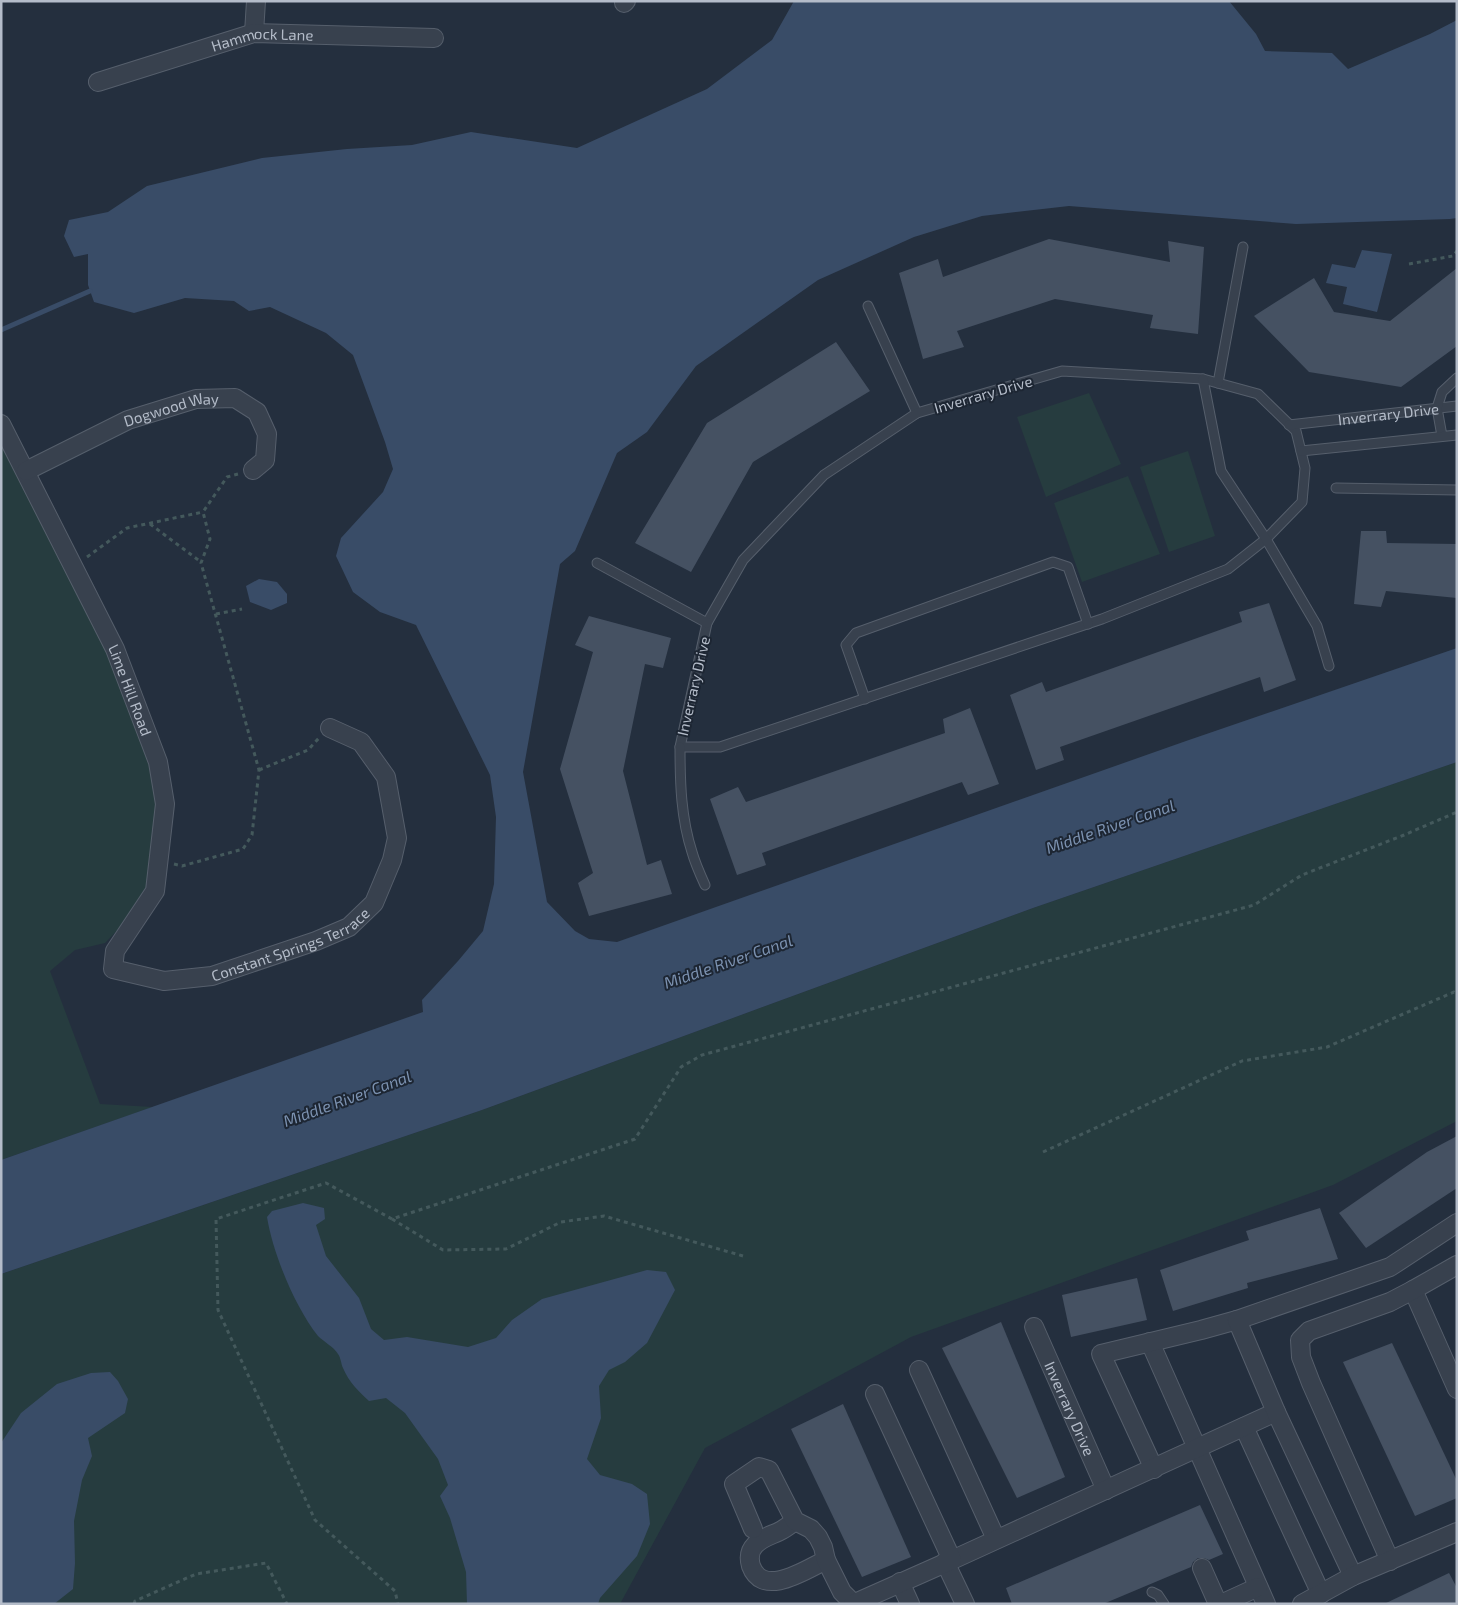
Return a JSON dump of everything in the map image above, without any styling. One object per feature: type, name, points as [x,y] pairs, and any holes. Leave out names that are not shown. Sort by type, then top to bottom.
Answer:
[{"type":"street","points":[[254,33],[256,1]]},
{"type":"street","name":"Hammock Lane","points":[[98,82],[254,33],[434,38]]},
{"type":"street","name":"Dogwood Way","points":[[26,471],[128,420],[196,399],[235,398],[257,412],[267,434],[265,460],[253,470]]},
{"type":"street","name":"Lime Hill Road","points":[[1,424],[115,649],[158,762],[165,804],[155,891],[115,950],[113,968]]},
{"type":"street","name":"Constant Springs Terrace","points":[[113,968],[164,981],[212,976],[316,941],[349,927],[374,903],[392,860],[397,838],[386,777],[361,742],[330,728]]},
{"type":"street","points":[[1154,1469],[1101,1354],[1236,1320],[1390,1266],[1457,1223]]},
{"type":"street","points":[[1390,1560],[1311,1382],[1301,1357],[1300,1340],[1309,1331],[1390,1302],[1457,1265]]},
{"type":"street","points":[[1414,1290],[1457,1389]]},
{"type":"street","points":[[1236,1320],[1276,1412],[1352,1576]]},
{"type":"street","name":"Inverrary Drive","points":[[1034,1328],[1106,1490]]},
{"type":"street","points":[[1150,1342],[1266,1604]]},
{"type":"street","points":[[919,1370],[996,1540]]},
{"type":"street","points":[[875,1394],[949,1561],[965,1604]]},
{"type":"street","points":[[753,1529],[734,1484],[758,1467],[769,1470],[795,1521],[811,1529],[818,1537],[823,1546],[826,1560],[842,1592],[852,1604],[1154,1469],[1276,1412]]},
{"type":"street","points":[[1244,1427],[1321,1594]]},
{"type":"street","points":[[795,1521],[783,1530],[760,1540],[754,1545],[750,1553],[750,1563],[753,1572],[769,1582],[779,1582],[826,1560]]},
{"type":"street","points":[[1302,1604],[1352,1576],[1457,1532]]},
{"type":"street","points":[[1202,1568],[1219,1604],[1258,1587]]},
{"type":"street","points":[[900,1582],[910,1604]]},
{"type":"lane","points":[[1218,383],[1243,248]]},
{"type":"lane","points":[[868,306],[917,413]]},
{"type":"lane","name":"Inverrary Drive","points":[[1062,371],[1203,379],[1258,394],[1296,431],[1305,468],[1302,502],[1266,539],[1228,569],[1088,624],[720,747],[680,747],[707,623],[743,560],[824,475],[917,413],[1062,371]]},
{"type":"lane","points":[[1442,436],[1437,408],[1442,392],[1457,378]]},
{"type":"lane","points":[[1203,379],[1221,471],[1266,539],[1317,626],[1329,666]]},
{"type":"lane","name":"Inverrary Drive","points":[[1289,425],[1457,406]]},
{"type":"lane","name":"Inverrary Drive","points":[[1301,451],[1457,435]]},
{"type":"lane","points":[[1336,488],[1457,490]]},
{"type":"lane","points":[[866,699],[846,645],[856,633],[1053,562],[1068,567],[1088,624]]},
{"type":"lane","points":[[597,563],[707,623]]},
{"type":"lane","points":[[680,747],[683,818],[692,853],[705,885]]},
{"type":"lane","points":[[1152,1592],[1158,1595],[1164,1604]]},
{"type":"path","points":[[1409,264],[1453,256],[1457,251]]},
{"type":"path","points":[[74,566],[127,528],[203,512],[227,477],[253,470]]},
{"type":"path","points":[[201,562],[210,539],[203,512]]},
{"type":"path","points":[[150,523],[201,562],[259,770],[252,835],[243,849],[182,866],[158,861]]},
{"type":"path","points":[[216,614],[242,609]]},
{"type":"path","points":[[259,770],[308,750],[330,728]]},
{"type":"path","points":[[392,1219],[635,1138],[681,1066],[702,1054],[1254,905],[1302,874],[1404,835],[1457,812]]},
{"type":"path","points":[[1043,1152],[1242,1060],[1327,1047],[1454,992],[1457,994]]},
{"type":"path","points":[[398,1604],[395,1591],[315,1520],[218,1310],[216,1219],[326,1183],[392,1219],[443,1250],[506,1249],[561,1222],[604,1216],[743,1256]]},
{"type":"path","points":[[134,1604],[135,1601],[196,1574],[266,1564],[287,1604]]},
{"type":"green space","points":[[1089,393],[1121,464],[1046,497],[1017,417]]},
{"type":"green space","points":[[1,424],[158,762],[155,891],[105,943],[75,950],[50,971],[100,1104],[153,1107],[1,1160]]},
{"type":"green space","points":[[1188,451],[1215,536],[1169,552],[1140,467]]},
{"type":"green space","points":[[1128,476],[1160,554],[1082,582],[1054,503]]},
{"type":"green space","points":[[1457,762],[1457,1121],[1333,1185],[911,1337],[705,1448],[620,1604],[1,1604],[1,1274],[482,1110],[1033,908]]},
{"type":"water","name":"Middle River Canal","points":[[794,1],[1229,1],[1256,34],[1265,51],[1332,53],[1348,69],[1430,34],[1457,20],[1457,218],[1296,224],[1069,206],[982,216],[914,237],[818,280],[696,366],[647,432],[617,453],[575,551],[560,564],[523,772],[547,902],[575,931],[589,939],[617,942],[1186,741],[1457,648],[1457,762],[1033,908],[482,1110],[1,1274],[1,1160],[423,1012],[422,1000],[483,931],[494,884],[496,817],[490,775],[416,625],[380,612],[353,592],[336,556],[341,538],[383,492],[393,469],[353,355],[326,333],[270,307],[249,311],[234,301],[185,298],[134,313],[94,302],[88,285],[88,254],[74,257],[64,236],[69,220],[108,212],[147,186],[262,158],[347,149],[412,145],[471,132],[577,148],[707,89],[772,40]]},
{"type":"water","points":[[1362,250],[1392,254],[1377,312],[1343,304],[1347,287],[1326,283],[1332,264],[1355,268]]},
{"type":"water","points":[[259,579],[277,582],[287,594],[287,603],[271,610],[250,602],[246,586]]},
{"type":"water","points":[[303,1203],[324,1208],[325,1219],[316,1225],[326,1256],[359,1298],[371,1329],[384,1340],[407,1337],[468,1347],[496,1338],[512,1320],[542,1299],[647,1270],[666,1272],[675,1290],[647,1343],[625,1362],[609,1370],[599,1386],[601,1418],[587,1459],[600,1475],[632,1484],[647,1494],[650,1524],[637,1556],[600,1598],[598,1604],[467,1604],[466,1572],[450,1518],[440,1496],[448,1485],[438,1459],[405,1413],[386,1398],[369,1401],[354,1386],[345,1373],[336,1351],[318,1336],[309,1324],[286,1280],[274,1247],[267,1217],[272,1211]]},
{"type":"water","points":[[110,1372],[118,1381],[128,1399],[125,1413],[88,1438],[92,1456],[82,1480],[74,1521],[75,1563],[73,1589],[54,1604],[1,1604],[1,1443],[21,1413],[57,1384],[91,1373]]},
{"type":"building","points":[[1049,239],[1170,262],[1168,241],[1204,247],[1198,334],[1150,328],[1153,315],[1055,299],[957,331],[964,347],[923,359],[899,273],[938,259],[943,277]]},
{"type":"building","points":[[1457,268],[1457,346],[1401,387],[1309,372],[1254,316],[1314,278],[1334,312],[1390,321]]},
{"type":"building","points":[[836,342],[870,391],[753,462],[691,572],[635,543],[707,423]]},
{"type":"building","points":[[1361,531],[1386,531],[1387,543],[1457,544],[1457,598],[1386,591],[1381,607],[1354,604]]},
{"type":"building","points":[[1269,603],[1296,680],[1264,692],[1260,677],[1060,747],[1064,760],[1036,770],[1010,695],[1042,682],[1046,692],[1242,622],[1239,612]]},
{"type":"building","points":[[589,616],[671,638],[663,668],[645,664],[623,771],[647,865],[661,860],[672,894],[589,916],[578,883],[593,873],[560,769],[593,652],[575,645]]},
{"type":"building","points":[[970,708],[999,784],[968,795],[962,782],[762,853],[766,865],[737,875],[710,799],[738,787],[746,802],[945,733],[943,719]]},
{"type":"building","points":[[1457,1136],[1457,1188],[1366,1248],[1339,1213],[1427,1152]]},
{"type":"building","points":[[1320,1208],[1338,1259],[1247,1283],[1248,1288],[1173,1311],[1160,1270],[1249,1240],[1246,1231]]},
{"type":"building","points":[[1137,1278],[1147,1320],[1071,1337],[1062,1295]]},
{"type":"building","points":[[1001,1322],[1065,1477],[1017,1498],[942,1348]]},
{"type":"building","points":[[1392,1343],[1457,1481],[1457,1498],[1415,1516],[1343,1362]]},
{"type":"building","points":[[843,1404],[911,1557],[862,1577],[791,1429]]},
{"type":"building","points":[[1200,1505],[1223,1554],[1209,1560],[1198,1558],[1191,1567],[1103,1604],[1012,1604],[1006,1588]]},
{"type":"building","points":[[1449,1573],[1457,1588],[1457,1604],[1384,1604]]},
{"type":"waterway","points":[[1,330],[90,291]]}]
